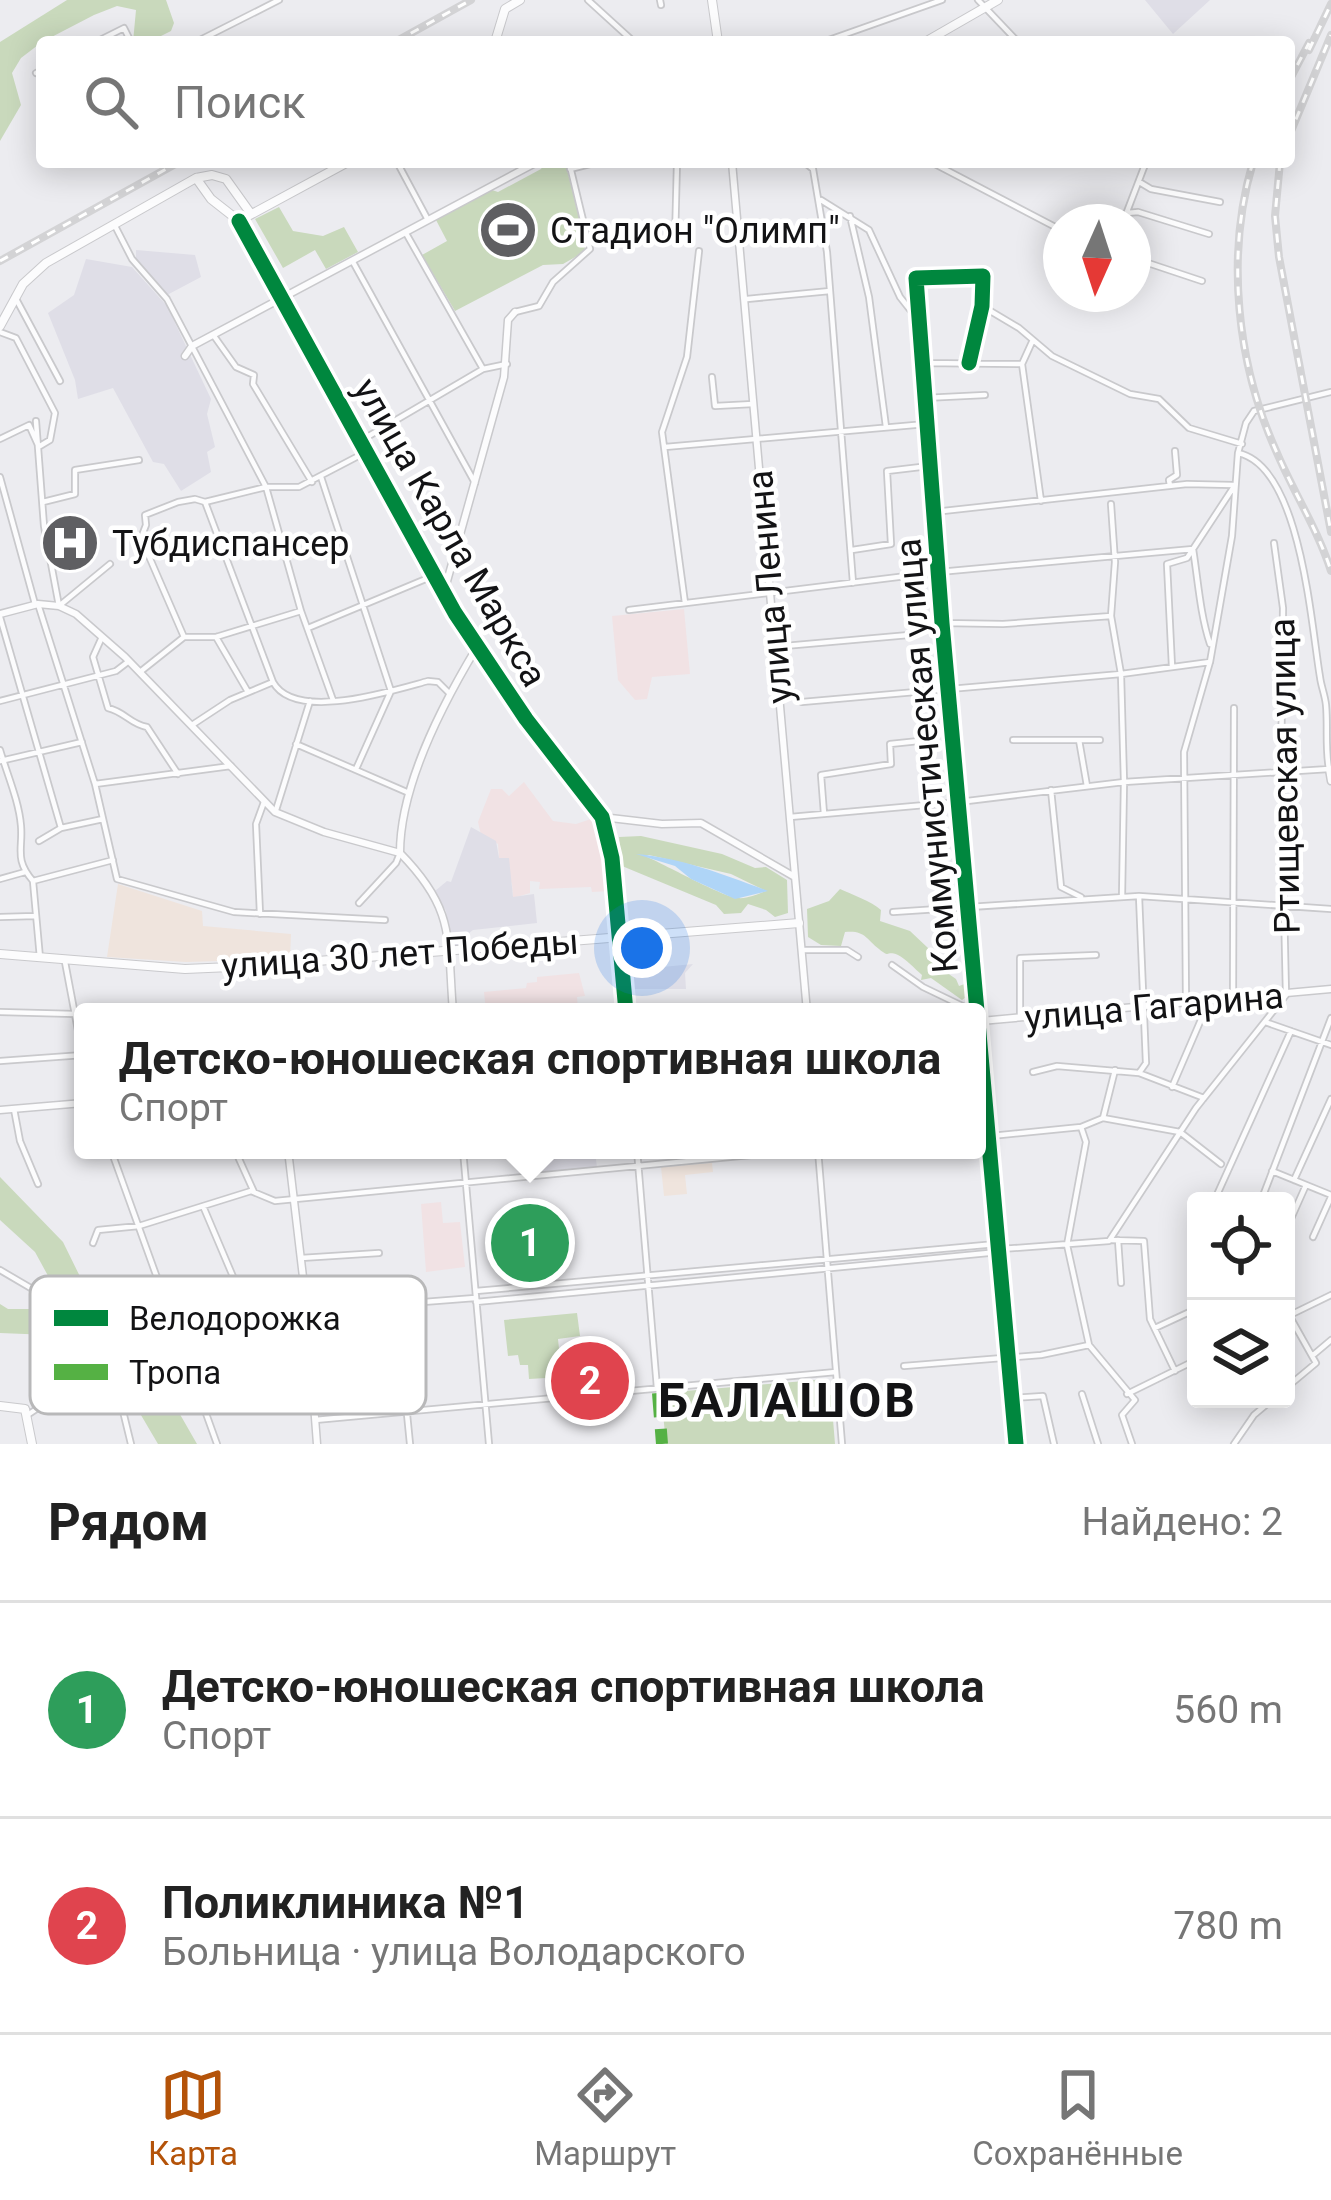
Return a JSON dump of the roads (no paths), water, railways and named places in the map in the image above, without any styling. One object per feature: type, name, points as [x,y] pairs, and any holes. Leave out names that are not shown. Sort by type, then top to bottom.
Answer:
[{"type":"main road","points":[[497,36],[505,9],[520,0]]},
{"type":"main road","points":[[712,0],[717,36]]},
{"type":"main road","points":[[936,36],[998,0]]},
{"type":"main road","points":[[196,178],[239,221],[337,168]]},
{"type":"main road","points":[[0,329],[23,284],[46,263],[196,178],[221,176],[251,214]]},
{"type":"main road","points":[[216,203],[232,200],[236,194]]},
{"type":"main road","name":"улица 30 лет Победы","points":[[0,954],[185,969],[799,923]]},
{"type":"main road","points":[[0,1406],[19,1406],[29,1414],[32,1444]]},
{"type":"street","points":[[208,36],[279,0]]},
{"type":"street","points":[[588,0],[627,36]]},
{"type":"street","points":[[840,36],[942,0]]},
{"type":"street","points":[[978,0],[1012,36]]},
{"type":"street","points":[[401,168],[428,220]]},
{"type":"street","points":[[185,356],[192,346],[526,168]]},
{"type":"street","points":[[444,592],[507,364],[508,320],[515,312],[539,307],[554,282],[590,249],[571,168]]},
{"type":"street","points":[[675,240],[677,168]]},
{"type":"street","name":"улица Ленина","points":[[732,168],[806,1003]]},
{"type":"street","points":[[812,168],[830,291],[853,583]]},
{"type":"street","points":[[942,168],[1043,221]]},
{"type":"street","points":[[1131,204],[1145,168]]},
{"type":"street","points":[[1141,183],[1220,202]]},
{"type":"street","points":[[818,197],[869,230],[900,297],[920,321]]},
{"type":"street","points":[[850,216],[868,297],[886,427]]},
{"type":"street","points":[[1151,216],[1210,234]]},
{"type":"street","name":"улица Карла Маркса","points":[[239,221],[433,576],[526,719],[602,817],[612,858],[625,1003]]},
{"type":"street","points":[[114,224],[132,259],[167,299],[266,487],[301,611],[334,700]]},
{"type":"street","points":[[407,235],[483,369]]},
{"type":"street","points":[[685,603],[662,432],[687,358],[699,251]]},
{"type":"street","points":[[353,262],[476,485]]},
{"type":"street","points":[[1151,264],[1202,281]]},
{"type":"street","name":"Коммунистическая улица","points":[[977,1003],[916,278],[983,276],[982,306]]},
{"type":"street","points":[[743,299],[830,291]]},
{"type":"street","points":[[16,297],[60,381]]},
{"type":"street","points":[[969,364],[982,306],[1052,356],[1130,394],[1159,399],[1189,428],[1242,444]]},
{"type":"street","points":[[0,329],[16,338],[55,413],[50,440],[40,446]]},
{"type":"street","points":[[214,336],[236,367],[254,375],[253,384],[312,482]]},
{"type":"street","points":[[1033,340],[1022,364],[1041,501]]},
{"type":"street","points":[[921,363],[1022,364]]},
{"type":"street","points":[[362,440],[483,369],[507,364]]},
{"type":"street","points":[[712,377],[715,406],[752,404]]},
{"type":"street","points":[[1186,1002],[1184,752],[1210,662],[1232,536],[1238,453],[1246,423],[1255,411],[1331,392]]},
{"type":"street","points":[[924,398],[985,395]]},
{"type":"street","points":[[36,421],[44,526],[59,606]]},
{"type":"street","points":[[665,447],[926,424]]},
{"type":"street","points":[[0,439],[29,425],[40,446]]},
{"type":"street","points":[[184,637],[141,538],[145,514],[195,499],[205,502],[266,487],[299,487],[368,451]]},
{"type":"street","points":[[1170,485],[1169,480],[1177,475],[1175,451]]},
{"type":"street","points":[[1238,453],[1251,455],[1272,479],[1294,535],[1326,704],[1325,746],[1331,781]]},
{"type":"street","points":[[43,502],[75,494],[75,470],[139,460]]},
{"type":"street","points":[[849,550],[891,544],[887,471],[929,466]]},
{"type":"street","points":[[0,477],[95,784],[117,879],[234,912],[385,920]]},
{"type":"street","points":[[321,477],[392,691],[356,769]]},
{"type":"street","points":[[934,512],[1170,485],[1235,485]]},
{"type":"street","points":[[1172,667],[1167,564],[1187,558],[1235,485]]},
{"type":"street","points":[[205,502],[273,682],[292,700],[334,700],[428,681],[438,682],[449,693]]},
{"type":"street","points":[[1111,504],[1115,556],[1111,616],[1121,674],[1122,897]]},
{"type":"street","points":[[0,532],[15,531]]},
{"type":"street","name":"Ртищевская улица","points":[[1274,543],[1283,608],[1286,995]]},
{"type":"street","points":[[629,610],[939,572],[1193,549]]},
{"type":"street","points":[[1193,549],[1202,621],[1212,649]]},
{"type":"street","points":[[59,606],[110,564]]},
{"type":"street","points":[[308,628],[433,576]]},
{"type":"street","points":[[61,828],[0,615],[37,604],[76,614],[129,661],[275,812],[400,854],[444,911],[452,1003]]},
{"type":"street","points":[[140,672],[184,637],[216,638],[301,611]]},
{"type":"street","points":[[942,623],[1111,616]]},
{"type":"street","points":[[773,647],[908,635]]},
{"type":"street","points":[[102,637],[92,657],[108,708],[147,727],[178,774]]},
{"type":"street","points":[[216,638],[248,692]]},
{"type":"street","points":[[359,902],[396,863],[409,793],[449,693],[477,647]]},
{"type":"street","points":[[0,701],[116,671],[129,661]]},
{"type":"street","points":[[802,702],[1210,662]]},
{"type":"street","points":[[192,725],[273,682]]},
{"type":"street","points":[[275,812],[310,701]]},
{"type":"street","points":[[1233,999],[1234,708]]},
{"type":"street","points":[[1013,740],[1100,740]]},
{"type":"street","points":[[1079,740],[1087,786]]},
{"type":"street","points":[[824,814],[821,775],[891,764],[890,744],[920,741]]},
{"type":"street","points":[[2,761],[82,742]]},
{"type":"street","points":[[296,744],[409,793]]},
{"type":"street","points":[[0,750],[22,830],[18,844],[25,872],[33,881],[40,958]]},
{"type":"street","points":[[95,784],[230,766]]},
{"type":"street","points":[[790,817],[1124,782],[1329,769]]},
{"type":"street","points":[[1051,790],[1061,887],[1083,898]]},
{"type":"street","points":[[260,914],[256,824],[264,802]]},
{"type":"street","points":[[602,817],[700,823],[794,876]]},
{"type":"street","points":[[39,841],[61,828],[103,819]]},
{"type":"street","points":[[33,881],[112,860]]},
{"type":"street","points":[[0,879],[25,872]]},
{"type":"street","points":[[893,912],[1139,896],[1331,909]]},
{"type":"street","points":[[1139,896],[1146,1063],[1139,1073]]},
{"type":"street","points":[[1,916],[35,916]]},
{"type":"street","points":[[802,950],[847,950],[858,957]]},
{"type":"street","points":[[1020,1017],[1021,958],[1096,955]]},
{"type":"street","points":[[64,958],[74,1009]]},
{"type":"street","points":[[892,965],[953,1003]]},
{"type":"street","name":"улица Гагарина","points":[[986,1016],[1331,989]]},
{"type":"street","points":[[1109,1240],[1204,1098],[1286,995]]},
{"type":"street","points":[[1172,1087],[1209,1001]]},
{"type":"street","points":[[0,1012],[74,1014]]},
{"type":"street","points":[[1264,1192],[1331,1018]]},
{"type":"street","points":[[1265,1022],[1331,1045]]},
{"type":"street","points":[[1218,1192],[1292,1031]]},
{"type":"street","points":[[0,1060],[74,1056]]},
{"type":"street","points":[[1033,1072],[1057,1066],[1139,1073],[1204,1098]]},
{"type":"street","points":[[1103,1118],[1115,1070]]},
{"type":"street","name":"Коммунистическая улица","points":[[986,1090],[1016,1444]]},
{"type":"street","points":[[1294,1180],[1331,1099]]},
{"type":"street","points":[[0,1110],[74,1104]]},
{"type":"street","points":[[14,1108],[20,1141],[38,1184]]},
{"type":"street","points":[[986,1136],[1081,1127],[1103,1118],[1180,1132],[1221,1164]]},
{"type":"street","points":[[1081,1127],[1086,1142],[1067,1245],[1089,1345],[1135,1400],[1122,1415],[1132,1444]]},
{"type":"street","points":[[114,1159],[157,1276]]},
{"type":"street","points":[[239,1159],[254,1192],[274,1202],[699,1159]]},
{"type":"street","points":[[289,1159],[303,1276]]},
{"type":"street","points":[[464,1159],[489,1444]]},
{"type":"street","points":[[638,1159],[657,1388]]},
{"type":"street","points":[[819,1159],[842,1444]]},
{"type":"street","points":[[1272,1172],[1330,1199],[1313,1237]]},
{"type":"street","points":[[1295,1210],[1306,1185]]},
{"type":"street","points":[[93,1243],[98,1230],[139,1226],[254,1192]]},
{"type":"street","points":[[203,1206],[233,1276]]},
{"type":"street","points":[[1118,1240],[1121,1283]]},
{"type":"street","points":[[476,1297],[648,1274],[828,1258],[1144,1241],[1150,1319],[1175,1371]]},
{"type":"street","points":[[426,1301],[829,1268],[999,1248]]},
{"type":"street","points":[[301,1258],[379,1253]]},
{"type":"street","points":[[0,1270],[30,1288]]},
{"type":"street","points":[[1295,1312],[1331,1295]]},
{"type":"street","points":[[1155,1328],[1187,1313]]},
{"type":"street","points":[[1295,1329],[1316,1364],[1295,1381]]},
{"type":"street","points":[[1312,1356],[1331,1340]]},
{"type":"street","points":[[904,1366],[1041,1355],[1089,1345]]},
{"type":"street","points":[[1126,1394],[1187,1365]]},
{"type":"street","points":[[426,1410],[836,1372]]},
{"type":"street","points":[[1082,1394],[1098,1444]]},
{"type":"street","points":[[1012,1398],[1043,1396],[1054,1444]]},
{"type":"street","points":[[1234,1444],[1262,1408]]},
{"type":"street","points":[[124,1414],[130,1444]]},
{"type":"street","points":[[207,1414],[217,1444]]},
{"type":"street","points":[[314,1414],[316,1444]]},
{"type":"street","points":[[315,1420],[384,1414]]},
{"type":"street","points":[[407,1414],[410,1444]]},
{"type":"water","points":[[636,854],[687,863],[768,891],[735,899],[691,879],[675,866]]},
{"type":"railway","points":[[406,36],[471,0]]},
{"type":"railway","points":[[1309,50],[1331,4]]},
{"type":"railway","points":[[1295,122],[1331,35]]},
{"type":"railway","points":[[1295,70],[1309,43]]},
{"type":"railway","points":[[0,261],[168,168]]},
{"type":"railway","points":[[1252,168],[1239,235],[1244,347],[1263,419],[1331,571]]},
{"type":"railway","points":[[1279,168],[1275,216],[1279,257],[1331,532]]},
{"type":"place","name":"Стадион \"Олимп\"","points":[[508,230]]},
{"type":"place","name":"Тубдиспансер","points":[[70,543]]},
{"type":"place","name":"Детско-юношеская спортивная школа","points":[[530,1243]]},
{"type":"place","name":"Поликлиника №1","points":[[590,1381]]},
{"type":"district","name":"БАЛАШОВ","points":[[788,1400]]}]
